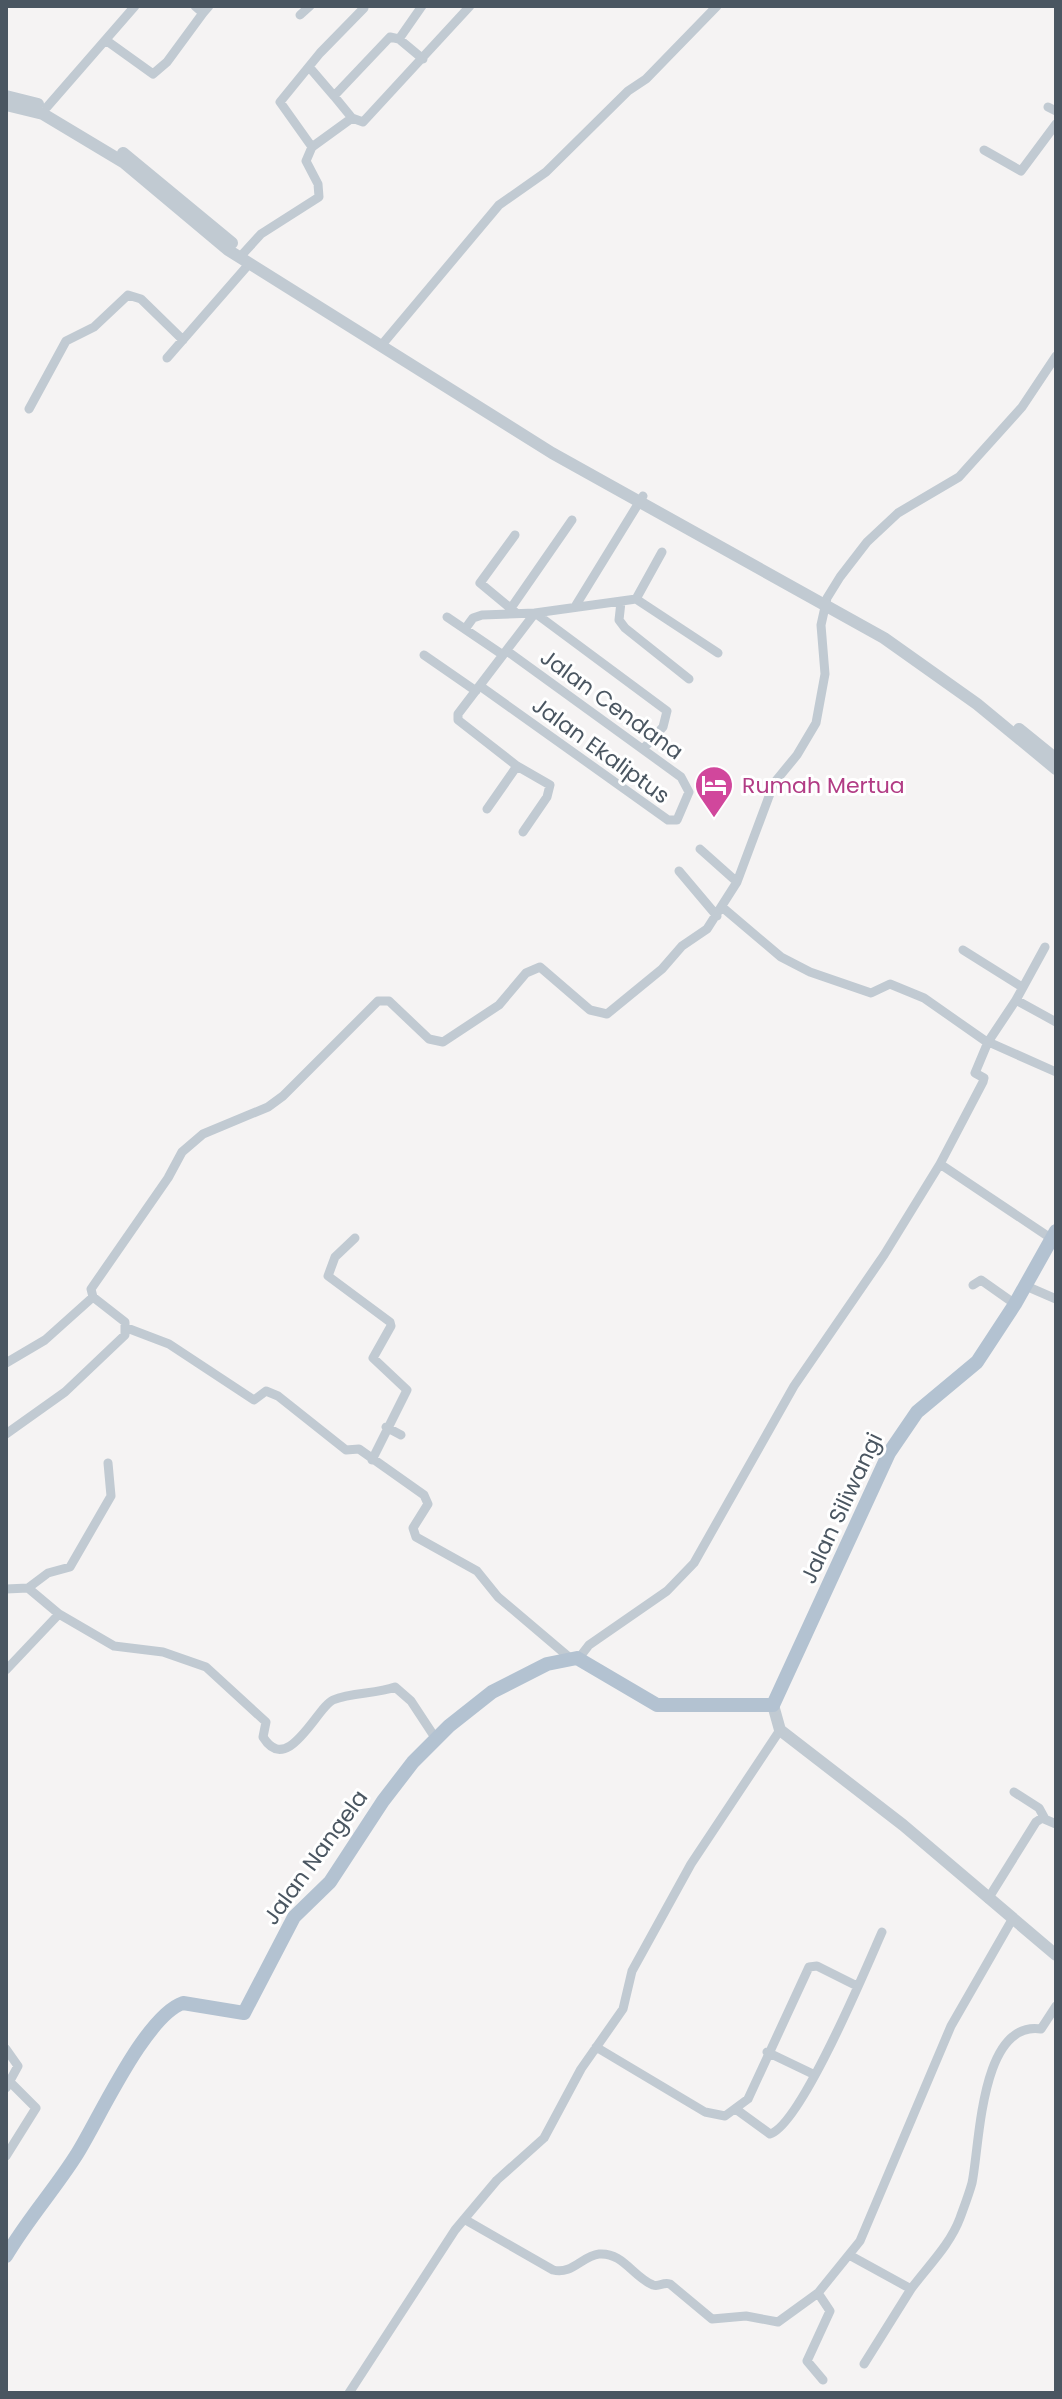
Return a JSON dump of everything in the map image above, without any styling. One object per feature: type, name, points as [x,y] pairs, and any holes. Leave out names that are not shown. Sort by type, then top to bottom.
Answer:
[{"type":"main road","name":"Jalan Siliwangi","points":[[773,1705],[882,1464],[917,1412],[977,1362],[1026,1286],[1054,1235]]},
{"type":"main road","points":[[574,1658],[657,1705],[773,1705]]},
{"type":"main road","name":"Jalan Nangela","points":[[7,2251],[79,2151],[103,2105],[149,2034],[176,2005],[183,2003],[241,2014],[247,2010],[294,1917],[330,1882],[397,1782],[436,1739],[492,1692],[547,1664],[574,1658]]},
{"type":"street","points":[[47,107],[135,6]]},
{"type":"street","points":[[107,41],[153,74],[167,62],[206,10],[195,6]]},
{"type":"street","points":[[300,15],[310,6]]},
{"type":"street","points":[[399,39],[422,6]]},
{"type":"street","points":[[310,68],[352,118],[363,122],[470,6]]},
{"type":"street","points":[[385,341],[499,205],[546,172],[628,91],[646,79],[717,6]]},
{"type":"street","points":[[312,147],[280,102],[364,7]]},
{"type":"street","points":[[334,96],[390,37],[399,39],[423,59]]},
{"type":"street","points":[[6,96],[47,107],[145,168],[245,257],[385,341],[442,380]]},
{"type":"street","points":[[6,105],[43,114],[123,162],[245,257],[641,500],[911,647],[1056,759]]},
{"type":"street","points":[[167,358],[261,234],[319,197],[318,184],[306,161],[312,147],[352,118]]},
{"type":"street","points":[[984,150],[1021,171],[1056,124]]},
{"type":"street","points":[[29,409],[66,341],[94,327],[128,295],[141,299],[183,340]]},
{"type":"street","points":[[1045,947],[1016,1000],[988,1042],[975,1073],[984,1078],[983,1082],[940,1164],[884,1255],[794,1386],[694,1563],[667,1591],[574,1658],[498,1597],[477,1571],[416,1537],[412,1530],[428,1504],[427,1498],[357,1448],[346,1450],[268,1391],[254,1400],[169,1344],[127,1328],[93,1297],[91,1289],[168,1178],[182,1152],[203,1134],[268,1107],[283,1096],[378,1001],[389,1001],[429,1039],[443,1042],[499,1005],[526,973],[540,967],[590,1010],[607,1014],[662,969],[682,946],[703,932],[737,882],[774,783],[807,738],[822,703],[825,646],[821,625],[826,601],[847,567],[880,529],[913,503],[959,477],[1022,407],[1056,356]]},
{"type":"street","points":[[576,605],[641,500]]},
{"type":"street","points":[[513,610],[572,520]]},
{"type":"street","points":[[513,610],[480,583],[515,535]]},
{"type":"street","points":[[636,599],[662,552]]},
{"type":"street","points":[[465,629],[473,618],[482,615],[513,610],[535,613],[636,599],[718,653]]},
{"type":"street","points":[[826,601],[926,667],[1056,769]]},
{"type":"street","points":[[621,602],[619,620],[625,628],[689,679]]},
{"type":"street","points":[[523,832],[551,790],[550,785],[517,766],[459,724],[458,714],[535,613]]},
{"type":"street","points":[[535,613],[667,711],[663,727],[644,748]]},
{"type":"street","name":"Jalan Cendana","points":[[447,617],[644,748],[681,777],[689,792]]},
{"type":"street","points":[[424,655],[478,688]]},
{"type":"street","name":"Jalan Ekaliptus","points":[[478,688],[668,820],[677,820],[689,792]]},
{"type":"street","points":[[487,809],[517,766]]},
{"type":"street","points":[[700,849],[737,882]]},
{"type":"street","points":[[679,871],[719,912],[775,952],[810,972],[874,993],[890,984],[924,998],[988,1042],[1056,1072]]},
{"type":"street","points":[[963,950],[1022,987]]},
{"type":"street","points":[[1016,1000],[1056,1022]]},
{"type":"street","points":[[940,1164],[1054,1235]]},
{"type":"street","points":[[355,1238],[335,1257],[328,1276],[391,1324],[373,1358],[407,1390],[372,1460]]},
{"type":"street","points":[[973,1285],[981,1280],[1015,1304]]},
{"type":"street","points":[[1026,1286],[1056,1299]]},
{"type":"street","points":[[6,1363],[45,1340],[93,1297]]},
{"type":"street","points":[[6,1434],[84,1376],[110,1352],[127,1328]]},
{"type":"street","points":[[386,1427],[401,1435]]},
{"type":"street","points":[[6,1589],[28,1588],[48,1573],[70,1567],[111,1496],[108,1463]]},
{"type":"street","points":[[28,1588],[59,1614],[114,1646],[163,1652],[206,1667],[266,1722],[263,1737],[270,1745],[283,1748],[296,1742],[333,1700],[395,1687],[411,1701],[436,1739]]},
{"type":"street","points":[[6,1670],[59,1614]]},
{"type":"street","points":[[773,1705],[780,1730],[903,1825],[1056,1955]]},
{"type":"street","points":[[349,2393],[464,2219],[497,2180],[544,2138],[596,2047],[623,2009],[632,1971],[691,1864],[780,1730]]},
{"type":"street","points":[[1014,1792],[1039,1808],[1045,1819],[1056,1824]]},
{"type":"street","points":[[988,1899],[1036,1822],[1045,1819]]},
{"type":"street","points":[[464,2219],[553,2270],[567,2270],[601,2254],[623,2261],[653,2285],[670,2284],[706,2316],[717,2320],[746,2316],[775,2323],[818,2293],[851,2256],[874,2211],[951,2026],[1013,1918]]},
{"type":"street","points":[[737,2110],[764,2131],[777,2132],[815,2075],[882,1932]]},
{"type":"street","points":[[596,2047],[712,2115],[725,2116],[748,2099],[767,2052],[809,1967],[817,1966],[857,1986]]},
{"type":"street","points":[[864,2364],[959,2221],[972,2183],[983,2098],[1007,2041],[1018,2031],[1041,2029],[1056,2006]]},
{"type":"street","points":[[6,2049],[18,2066],[8,2085],[36,2108],[6,2156]]},
{"type":"street","points":[[767,2052],[815,2075]]},
{"type":"street","points":[[851,2256],[911,2289]]},
{"type":"street","points":[[818,2293],[830,2311],[807,2361],[823,2380]]},
{"type":"place","name":"Rumah Mertua","points":[[714,819]]}]
